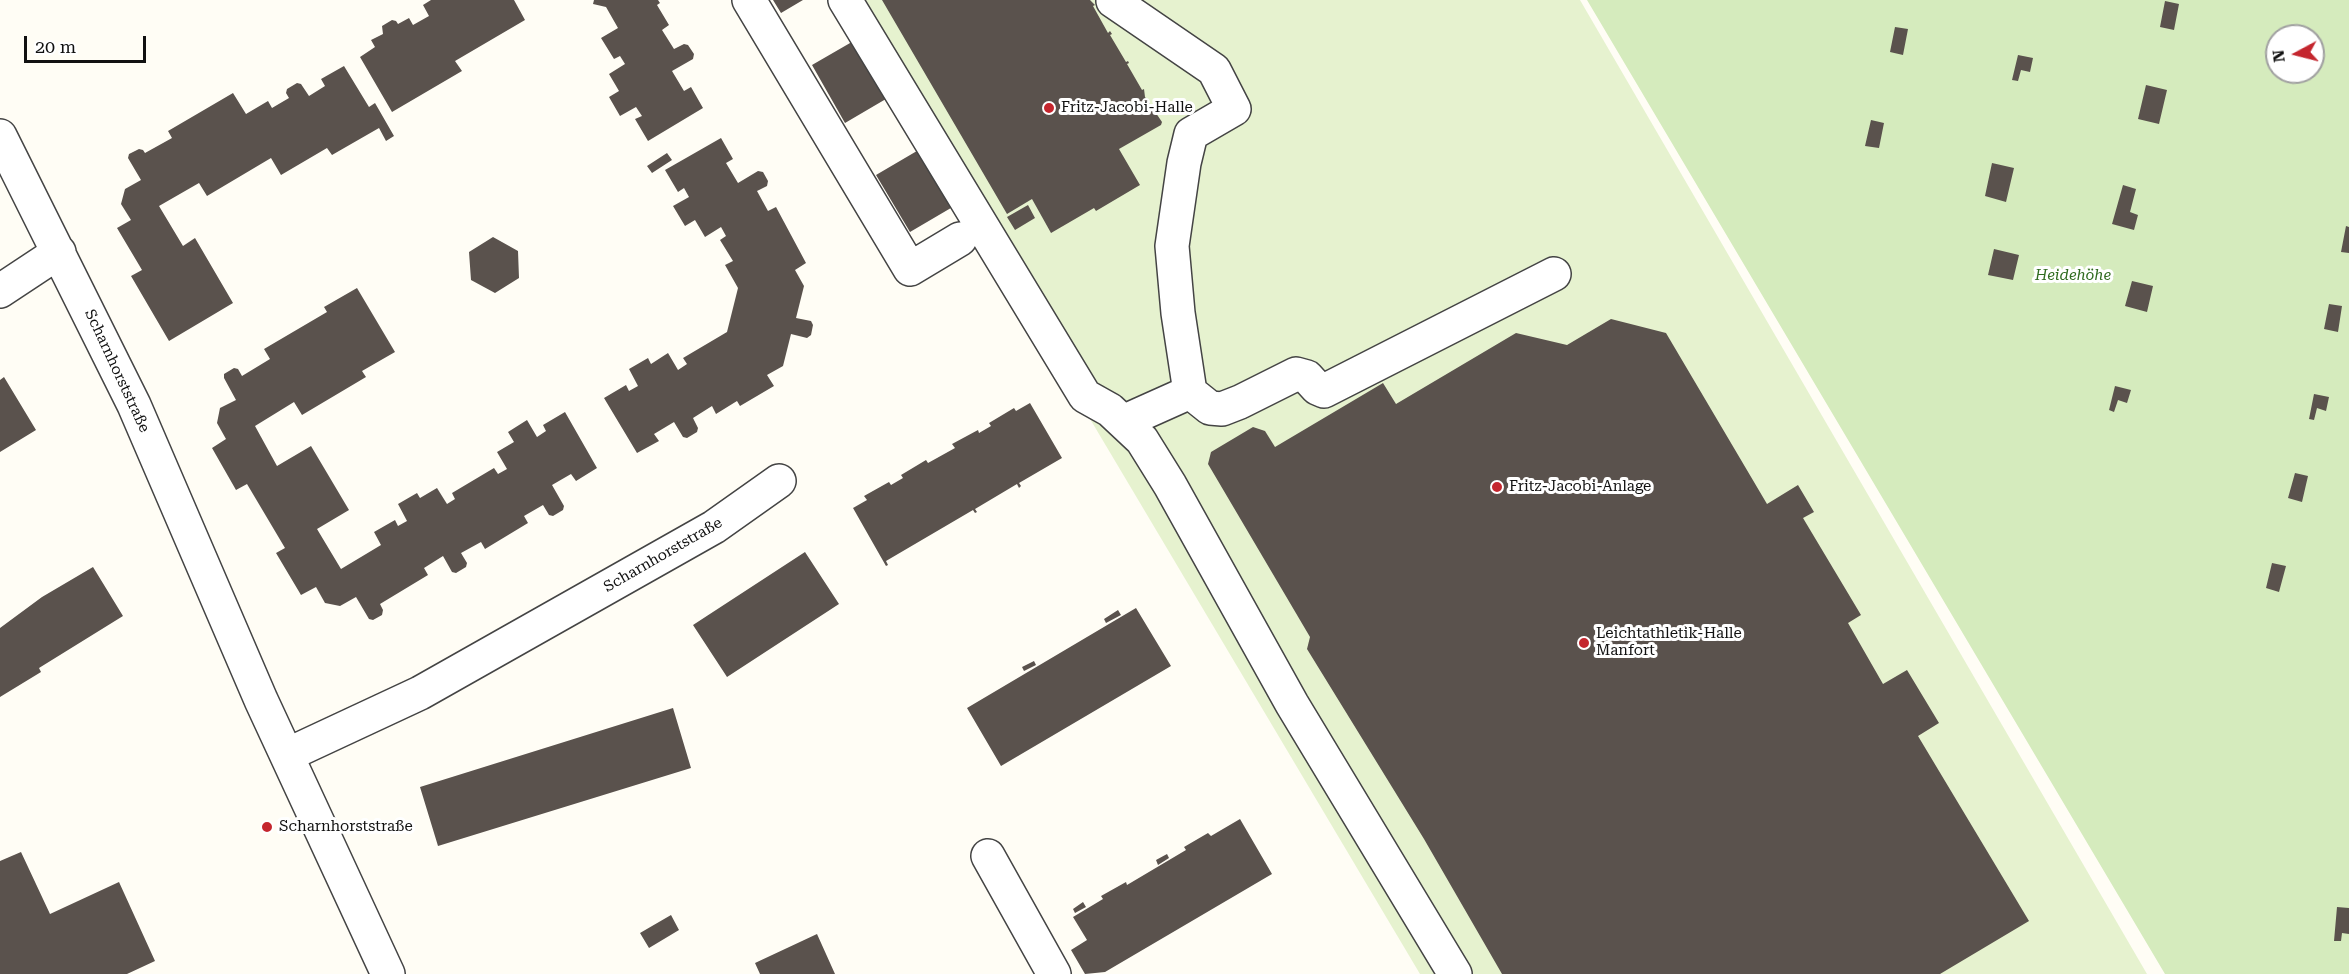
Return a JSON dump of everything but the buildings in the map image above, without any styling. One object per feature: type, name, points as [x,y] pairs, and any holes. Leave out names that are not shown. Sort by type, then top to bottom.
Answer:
[{"type":"street","points":[[749,0],[910,269],[960,239]]},
{"type":"street","points":[[845,0],[1085,396],[1110,410],[1142,440],[1170,485],[1292,704],[1455,974]]},
{"type":"street","points":[[1113,1],[1214,70],[1234,109],[1191,134],[1184,163],[1172,246],[1178,313],[1190,392],[1210,408],[1222,408],[1240,402],[1296,374],[1307,377],[1317,388],[1324,391],[1554,274]]},
{"type":"street","name":"Scharnhorststraße","points":[[0,136],[134,405],[287,755],[388,974]]},
{"type":"street","points":[[0,291],[59,252]]},
{"type":"street","points":[[1123,422],[1190,392]]},
{"type":"street","name":"Scharnhorststraße","points":[[287,755],[430,687],[714,527],[779,481]]},
{"type":"street","points":[[988,856],[1054,974]]},
{"type":"green space","name":"Fritz-Jacobi-Anlage","points":[[841,0],[1580,0],[2147,974],[1420,974]]},
{"type":"green space","name":"Heidehöhe","points":[[1587,0],[2349,0],[2349,974],[2165,974]]},
{"type":"place","name":"Fritz-Jacobi-Halle","points":[[1049,108]]},
{"type":"place","name":"Fritz-Jacobi-Anlage","points":[[1497,487]]},
{"type":"place","name":"Leichtathletik-Halle Manfort","points":[[1584,643]]},
{"type":"place","name":"Scharnhorststraße","points":[[267,827]]}]
